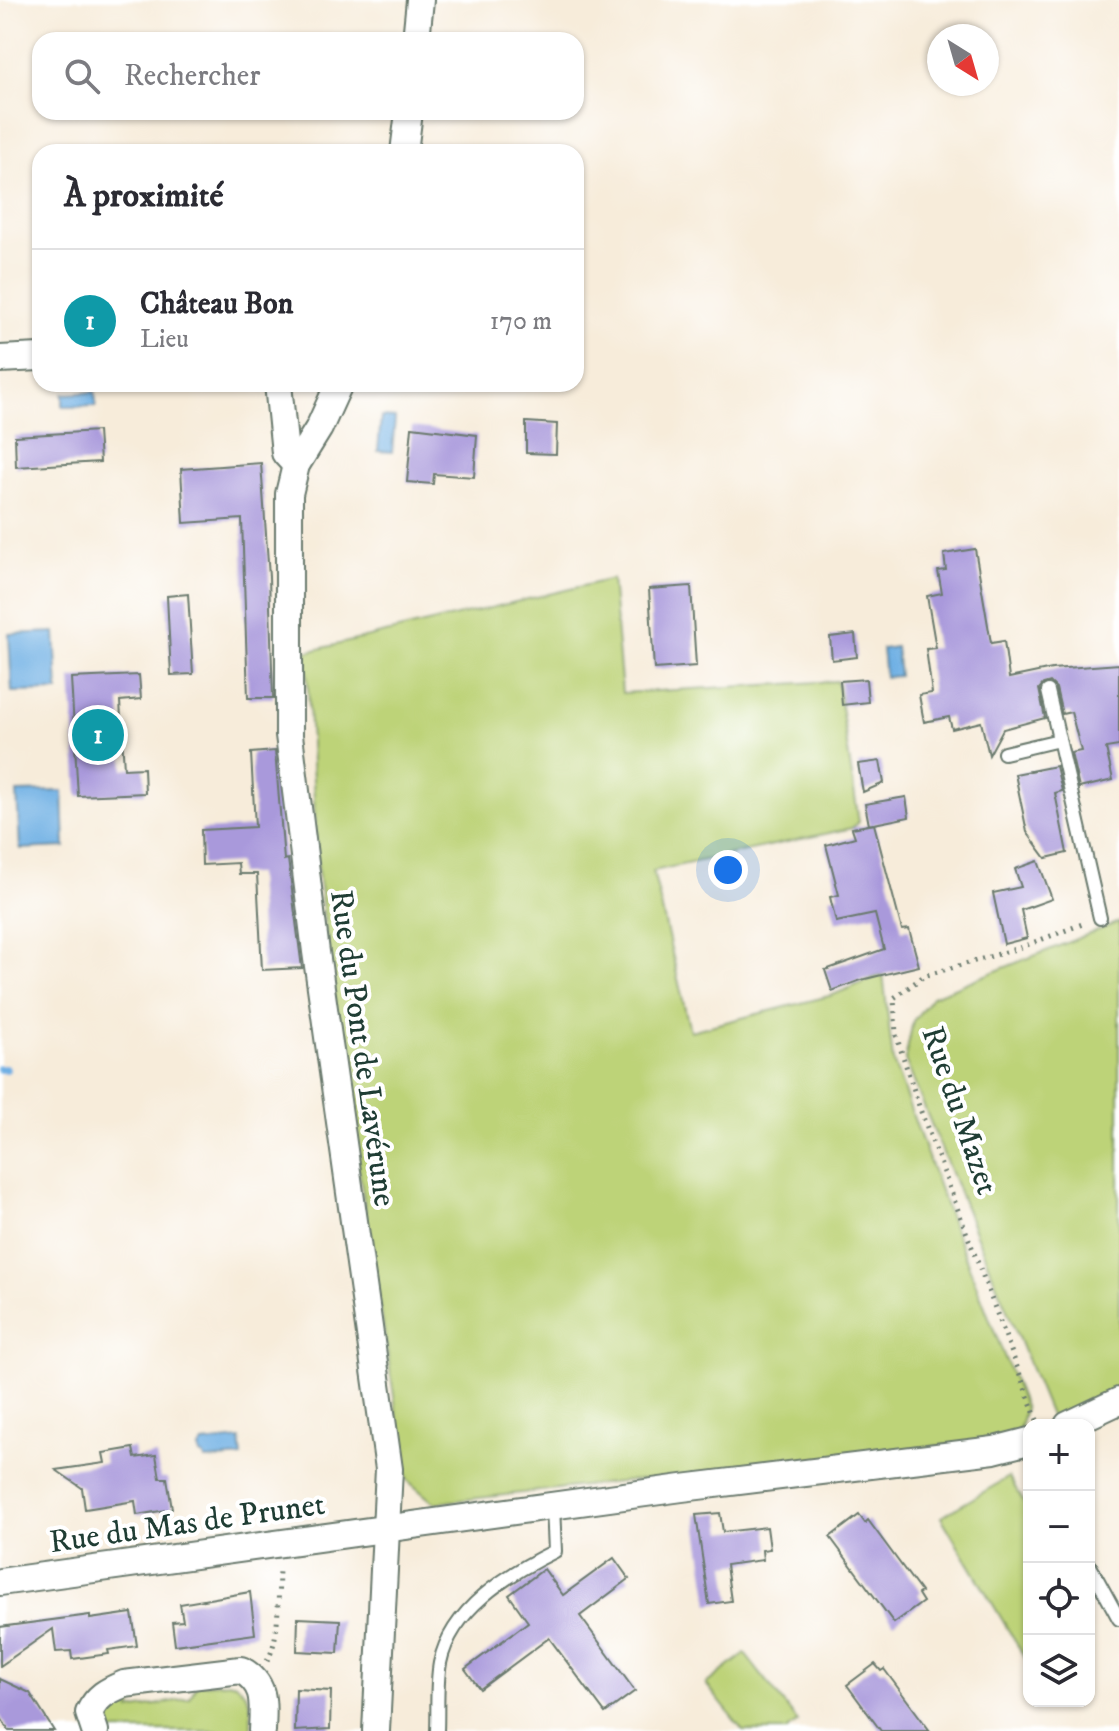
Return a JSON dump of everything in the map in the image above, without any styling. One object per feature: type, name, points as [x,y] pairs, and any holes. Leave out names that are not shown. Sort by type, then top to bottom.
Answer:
[{"type":"street","points":[[417,32],[420,0]]},
{"type":"street","points":[[405,144],[408,120]]},
{"type":"street","points":[[0,359],[32,357]]},
{"type":"street","points":[[279,392],[285,453],[296,465]]},
{"type":"street","name":"Rue du Pont de Lavérune","points":[[335,392],[319,428],[296,465],[289,494],[289,735],[389,1469],[376,1731]]},
{"type":"street","points":[[1081,1419],[1119,1401]]},
{"type":"street","points":[[384,1529],[1023,1446]]},
{"type":"street","name":"Rue du Mas de Prunet","points":[[0,1582],[384,1529]]},
{"type":"street","points":[[95,1731],[89,1713],[96,1698],[124,1684],[241,1670],[256,1679],[263,1698],[262,1731]]},
{"type":"lane","points":[[1048,691],[1100,918]]},
{"type":"lane","points":[[1004,753],[1059,740]]},
{"type":"lane","points":[[437,1731],[440,1664],[451,1631],[486,1593],[555,1551],[553,1506]]},
{"type":"lane","points":[[1095,1575],[1119,1619]]},
{"type":"path","name":"Rue du Mazet","points":[[1036,1419],[920,1109],[896,1035],[894,998],[924,976],[1019,948],[1100,918]]},
{"type":"path","points":[[256,1679],[272,1653],[279,1571],[277,1543]]},
{"type":"green space","points":[[612,579],[622,693],[837,681],[859,822],[852,828],[653,871],[690,1031],[833,995],[883,974],[893,1061],[1025,1409],[1017,1437],[434,1503],[407,1480],[341,1053],[318,872],[306,652]]},
{"type":"green space","points":[[1119,922],[1119,1392],[1062,1419],[1051,1419],[905,1060],[913,1021],[933,996]]},
{"type":"green space","points":[[1009,1477],[1023,1501],[1023,1655],[941,1517]]},
{"type":"green space","points":[[745,1654],[798,1722],[786,1731],[743,1731],[706,1684]]},
{"type":"green space","points":[[234,1682],[248,1698],[251,1731],[107,1731],[107,1710],[123,1698],[137,1693],[131,1710],[190,1698],[197,1684]]},
{"type":"water","points":[[95,392],[96,406],[63,407],[63,394]]},
{"type":"water","points":[[381,417],[395,418],[392,452],[378,451]]},
{"type":"water","points":[[55,632],[58,691],[12,692],[9,634]]},
{"type":"water","points":[[896,647],[899,676],[885,677],[882,649]]},
{"type":"water","points":[[63,791],[65,847],[20,849],[17,792]]},
{"type":"water","points":[[240,1439],[242,1457],[205,1460],[200,1454],[199,1448],[203,1443]]},
{"type":"building","points":[[526,422],[557,424],[556,454],[526,453]]},
{"type":"building","points":[[412,427],[477,435],[474,477],[434,474],[433,484],[407,482]]},
{"type":"building","points":[[98,431],[100,462],[16,467],[15,436]]},
{"type":"building","points":[[261,463],[273,698],[248,698],[242,519],[184,523],[181,469]]},
{"type":"building","points":[[975,549],[991,643],[1004,641],[1009,678],[1052,669],[1119,664],[1119,746],[1106,748],[1113,780],[1079,788],[1071,753],[1081,751],[1071,712],[1062,714],[1056,688],[1050,682],[1039,689],[1045,718],[1003,729],[989,755],[981,722],[952,729],[949,717],[924,722],[919,695],[932,693],[926,649],[936,648],[927,596],[942,593],[938,571],[946,570],[944,554]]},
{"type":"building","points":[[691,586],[696,666],[654,669],[649,589]]},
{"type":"building","points":[[188,594],[193,674],[171,675],[167,596]]},
{"type":"building","points":[[855,634],[857,657],[832,660],[830,637]]},
{"type":"building","points":[[139,675],[141,699],[120,701],[124,769],[144,768],[145,793],[78,796],[71,678]]},
{"type":"building","points":[[866,679],[868,702],[842,705],[840,681]]},
{"type":"building","points":[[275,751],[284,860],[288,859],[302,968],[262,970],[257,874],[239,874],[238,863],[202,865],[201,830],[255,827],[251,753]]},
{"type":"building","points":[[880,761],[884,783],[863,792],[858,764]]},
{"type":"building","points":[[1056,766],[1062,791],[1055,793],[1067,853],[1046,858],[1027,832],[1015,774]]},
{"type":"building","points":[[906,797],[909,817],[869,825],[865,804]]},
{"type":"building","points":[[874,824],[902,930],[909,929],[919,966],[861,980],[832,991],[825,970],[884,949],[875,914],[836,922],[830,897],[839,895],[826,845],[855,837],[852,828]]},
{"type":"building","points":[[1038,861],[1052,899],[1021,910],[1027,938],[1004,944],[993,893],[1021,887],[1015,869]]},
{"type":"building","points":[[133,1448],[135,1458],[156,1455],[160,1478],[167,1478],[172,1509],[137,1515],[135,1501],[85,1509],[82,1488],[56,1470],[105,1463],[103,1453]]},
{"type":"building","points":[[720,1513],[723,1532],[767,1527],[770,1549],[762,1550],[763,1560],[726,1565],[731,1601],[709,1604],[696,1515]]},
{"type":"building","points":[[859,1515],[865,1523],[868,1520],[921,1592],[918,1594],[923,1602],[894,1623],[830,1537]]},
{"type":"building","points":[[614,1558],[629,1579],[580,1616],[635,1691],[605,1713],[549,1638],[480,1689],[465,1669],[528,1622],[509,1595],[544,1569],[563,1595]]},
{"type":"building","points":[[250,1592],[255,1634],[175,1645],[172,1622],[183,1621],[180,1604]]},
{"type":"building","points":[[132,1613],[137,1646],[72,1659],[71,1651],[56,1652],[53,1629],[0,1666],[0,1627],[90,1615],[90,1619]]},
{"type":"building","points":[[298,1618],[340,1620],[338,1653],[297,1651]]},
{"type":"building","points":[[875,1664],[881,1671],[884,1669],[930,1731],[881,1731],[847,1685]]},
{"type":"building","points":[[0,1679],[30,1693],[54,1731],[9,1731],[0,1716]]},
{"type":"building","points":[[296,1689],[331,1691],[330,1729],[295,1731]]},
{"type":"waterway","points":[[0,1069],[6,1069]]},
{"type":"place","name":"Château Bon","points":[[98,735]]}]
